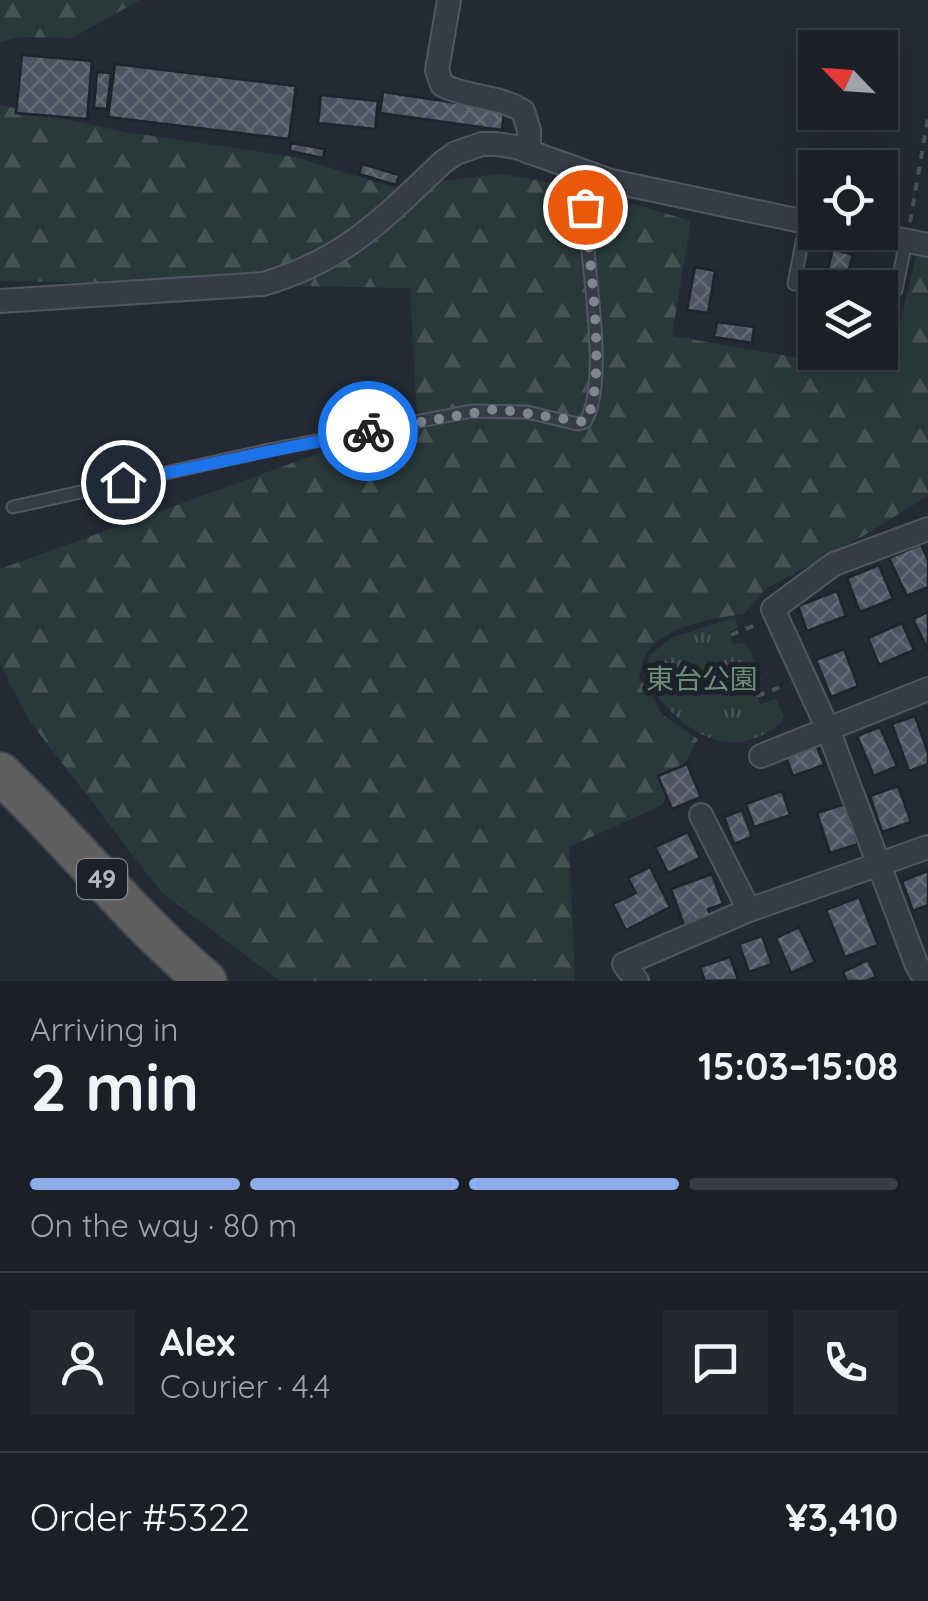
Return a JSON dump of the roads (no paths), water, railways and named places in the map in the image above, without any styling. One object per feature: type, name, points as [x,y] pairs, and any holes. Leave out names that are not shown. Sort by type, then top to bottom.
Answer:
[{"type":"highway","name":"49","points":[[0,773],[51,822],[159,941],[206,981]]},
{"type":"street","points":[[450,0],[436,70],[442,84],[451,90],[486,95],[522,110],[529,130],[528,152]]},
{"type":"street","points":[[0,301],[263,284],[303,272],[338,254],[368,232],[456,153],[482,144],[528,152],[587,173],[675,196],[798,221]]},
{"type":"street","points":[[926,981],[827,728],[773,608],[834,564],[928,529]]},
{"type":"street","points":[[760,756],[928,689]]},
{"type":"street","points":[[701,814],[749,910]]},
{"type":"street","points":[[636,981],[624,964],[749,910],[928,847]]},
{"type":"lane","points":[[13,507],[269,450],[472,411],[527,412],[585,422],[594,405],[595,355],[585,207],[587,173]]},
{"type":"lane","points":[[898,286],[917,243]]},
{"type":"lane","points":[[794,284],[803,250]]},
{"type":"park label","name":"東台公園","points":[[702,679]]}]
